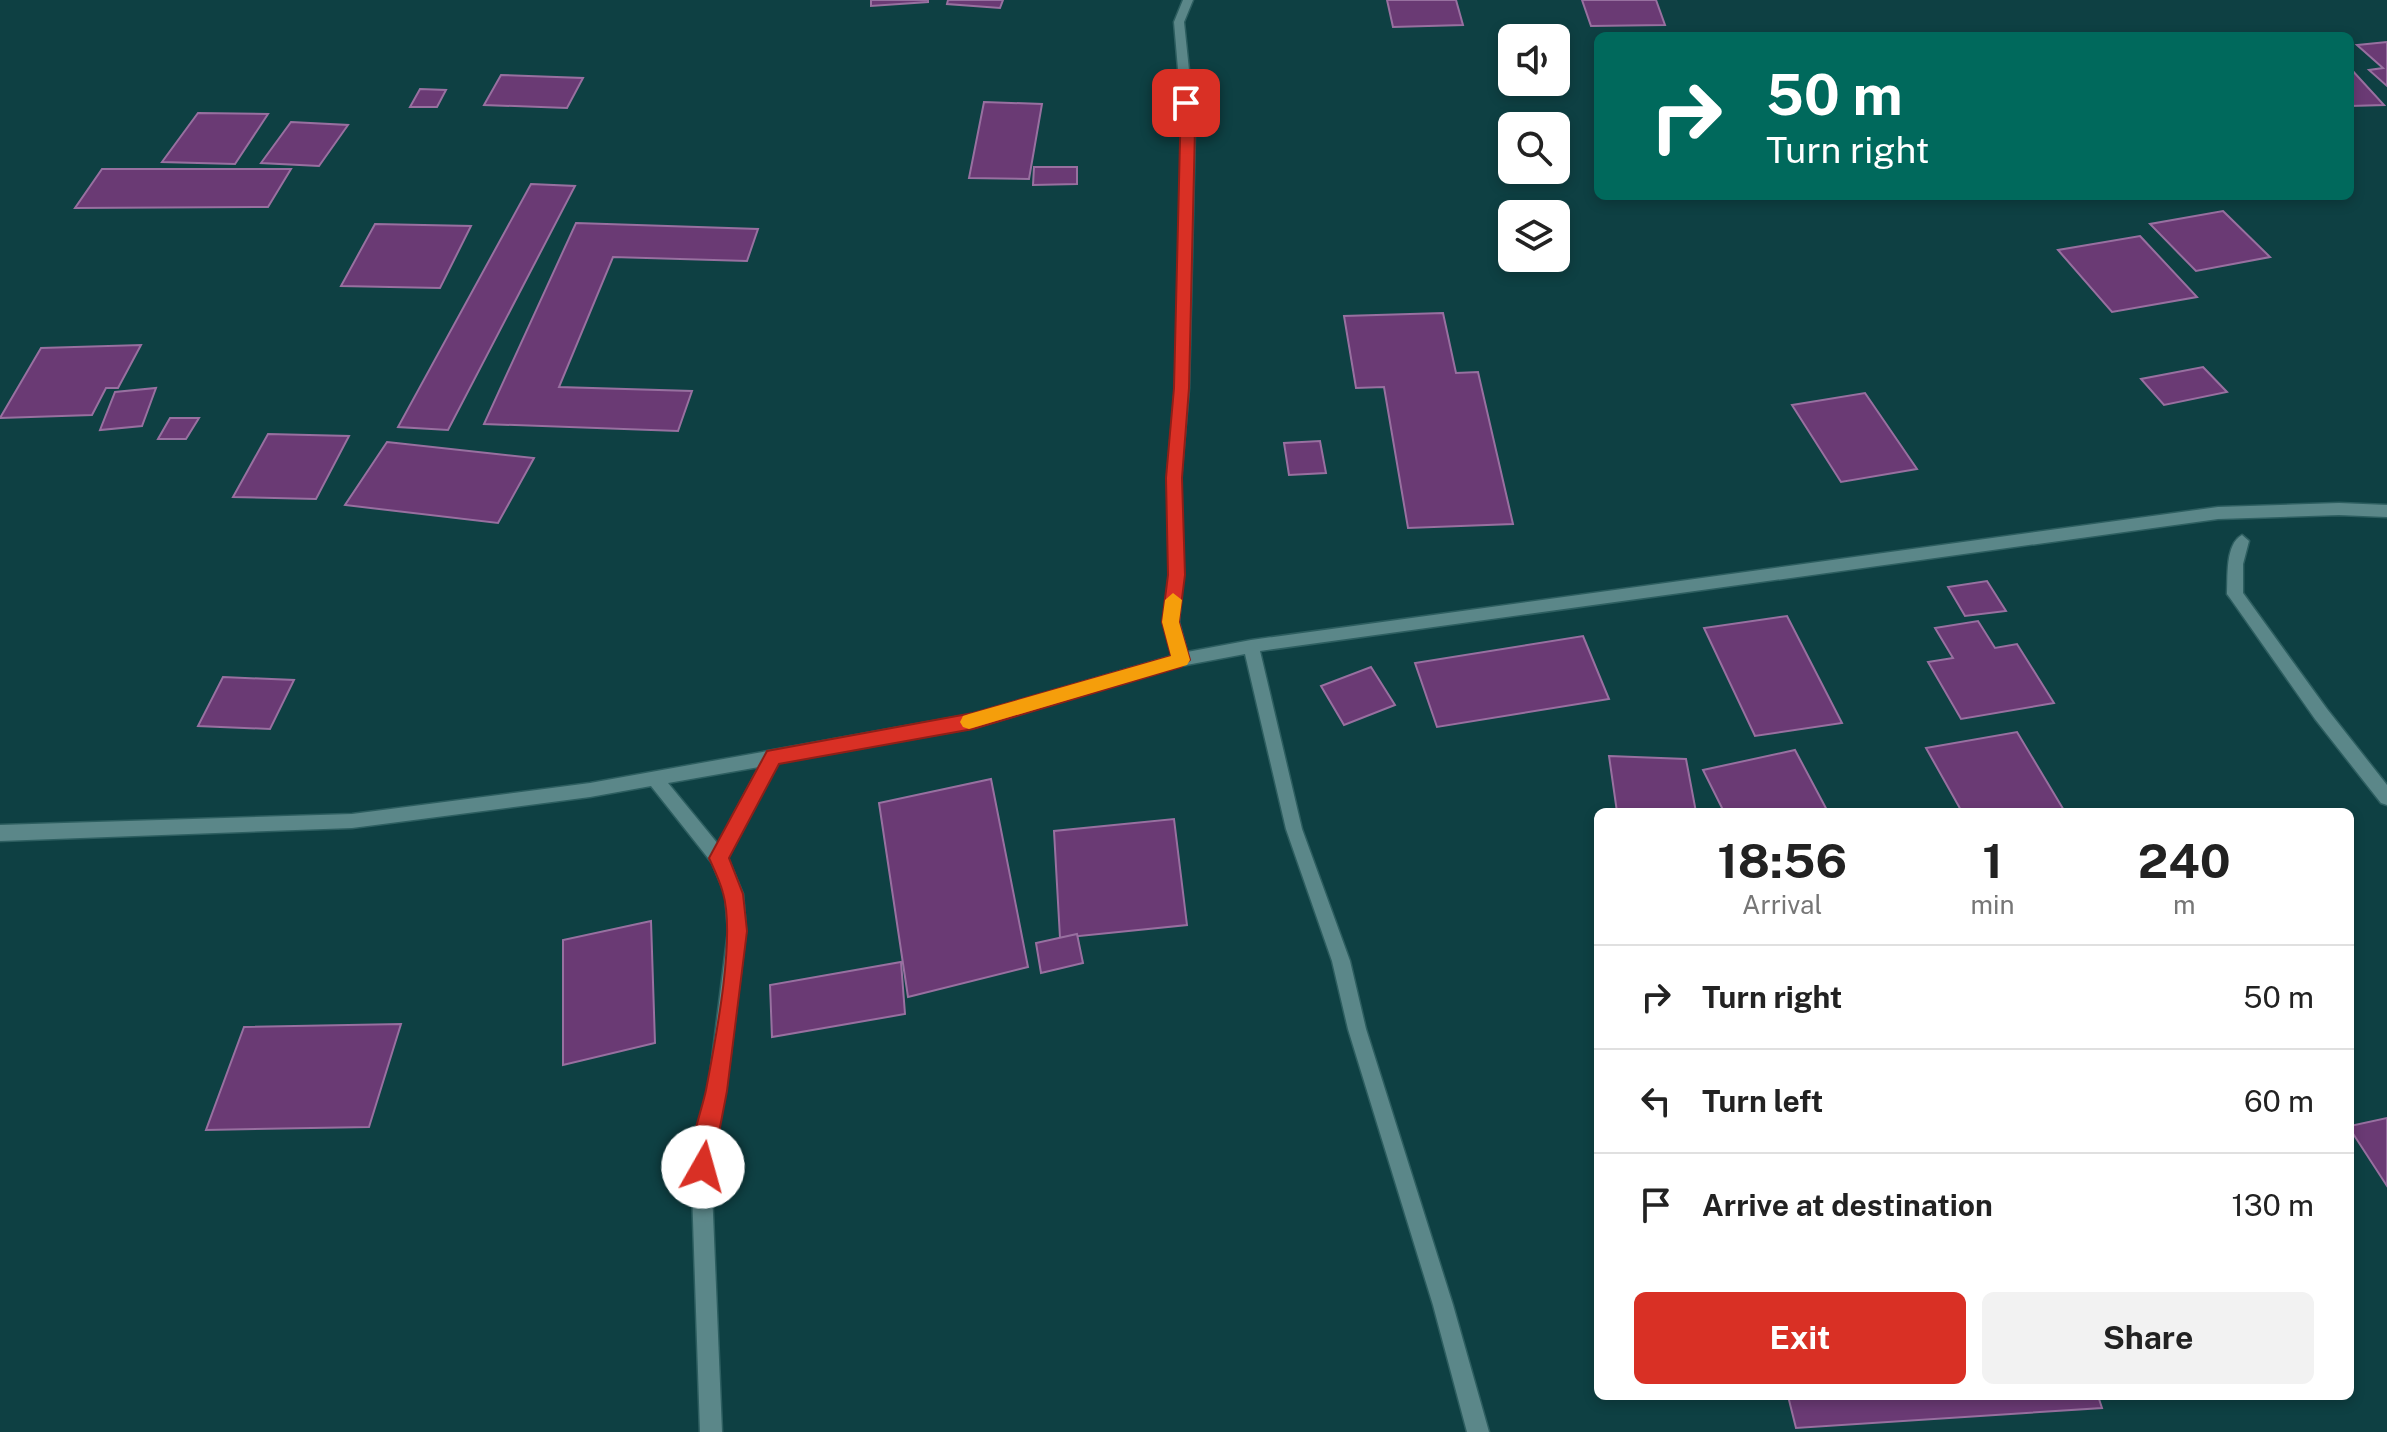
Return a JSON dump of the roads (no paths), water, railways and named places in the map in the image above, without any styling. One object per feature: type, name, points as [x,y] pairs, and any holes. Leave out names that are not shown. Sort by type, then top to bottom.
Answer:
[{"type":"street","points":[[1181,660],[1171,622],[1176,575],[1174,478],[1182,388],[1189,128],[1179,22],[1188,0]]},
{"type":"street","points":[[0,833],[352,821],[655,779],[973,721],[1181,660],[1251,646],[2218,513],[2339,509],[2387,511]]},
{"type":"street","points":[[2242,541],[2236,564],[2235,594],[2321,714],[2387,798]]},
{"type":"street","points":[[1251,646],[1294,829],[1341,961],[1357,1029],[1443,1305],[1478,1432]]},
{"type":"street","points":[[719,858],[773,757]]},
{"type":"street","points":[[655,779],[719,858],[734,894],[737,931],[717,1091],[704,1143],[702,1190],[711,1432]]}]
